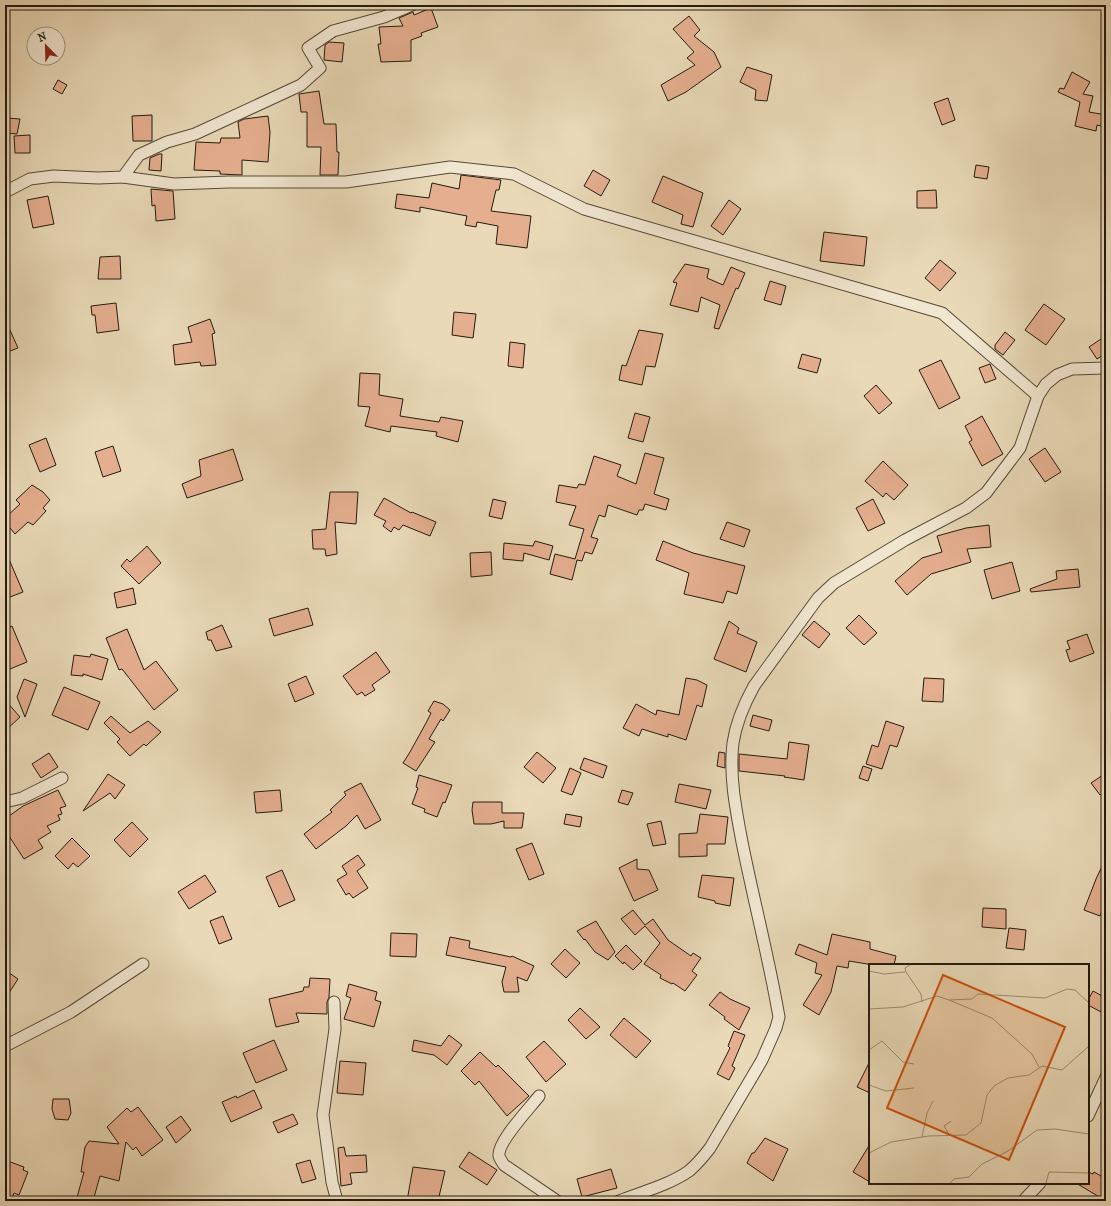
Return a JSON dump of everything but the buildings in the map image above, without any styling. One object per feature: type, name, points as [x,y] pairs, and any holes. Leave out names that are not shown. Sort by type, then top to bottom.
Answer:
[{"type":"street","points":[[123,177],[140,155],[167,142],[195,134],[301,85],[320,68],[308,48],[332,31],[384,17],[412,5]]},
{"type":"street","points":[[5,192],[30,179],[54,176],[98,178],[123,177],[174,184],[229,182],[346,182],[450,166],[514,174],[584,209],[942,313],[1038,396]]},
{"type":"street","points":[[619,1201],[676,1178],[689,1170],[702,1158],[710,1148],[762,1060],[776,1028],[779,1017],[778,1006],[753,897],[739,824],[733,779],[733,745],[735,733],[737,723],[748,698],[775,655],[806,613],[818,598],[834,583],[905,540],[966,508],[986,493],[1020,448],[1038,396],[1046,384],[1057,375],[1072,369],[1106,368]]},
{"type":"street","points":[[5,802],[22,798],[62,778]]},
{"type":"street","points":[[5,1046],[71,1012],[142,964]]},
{"type":"street","points":[[334,1002],[335,1029],[323,1115],[332,1182],[337,1201]]},
{"type":"street","points":[[1089,1114],[1106,1077]]},
{"type":"street","points":[[539,1096],[509,1134],[501,1146],[499,1155],[504,1165],[557,1201]]},
{"type":"street","points":[[1023,1201],[1039,1184]]}]
